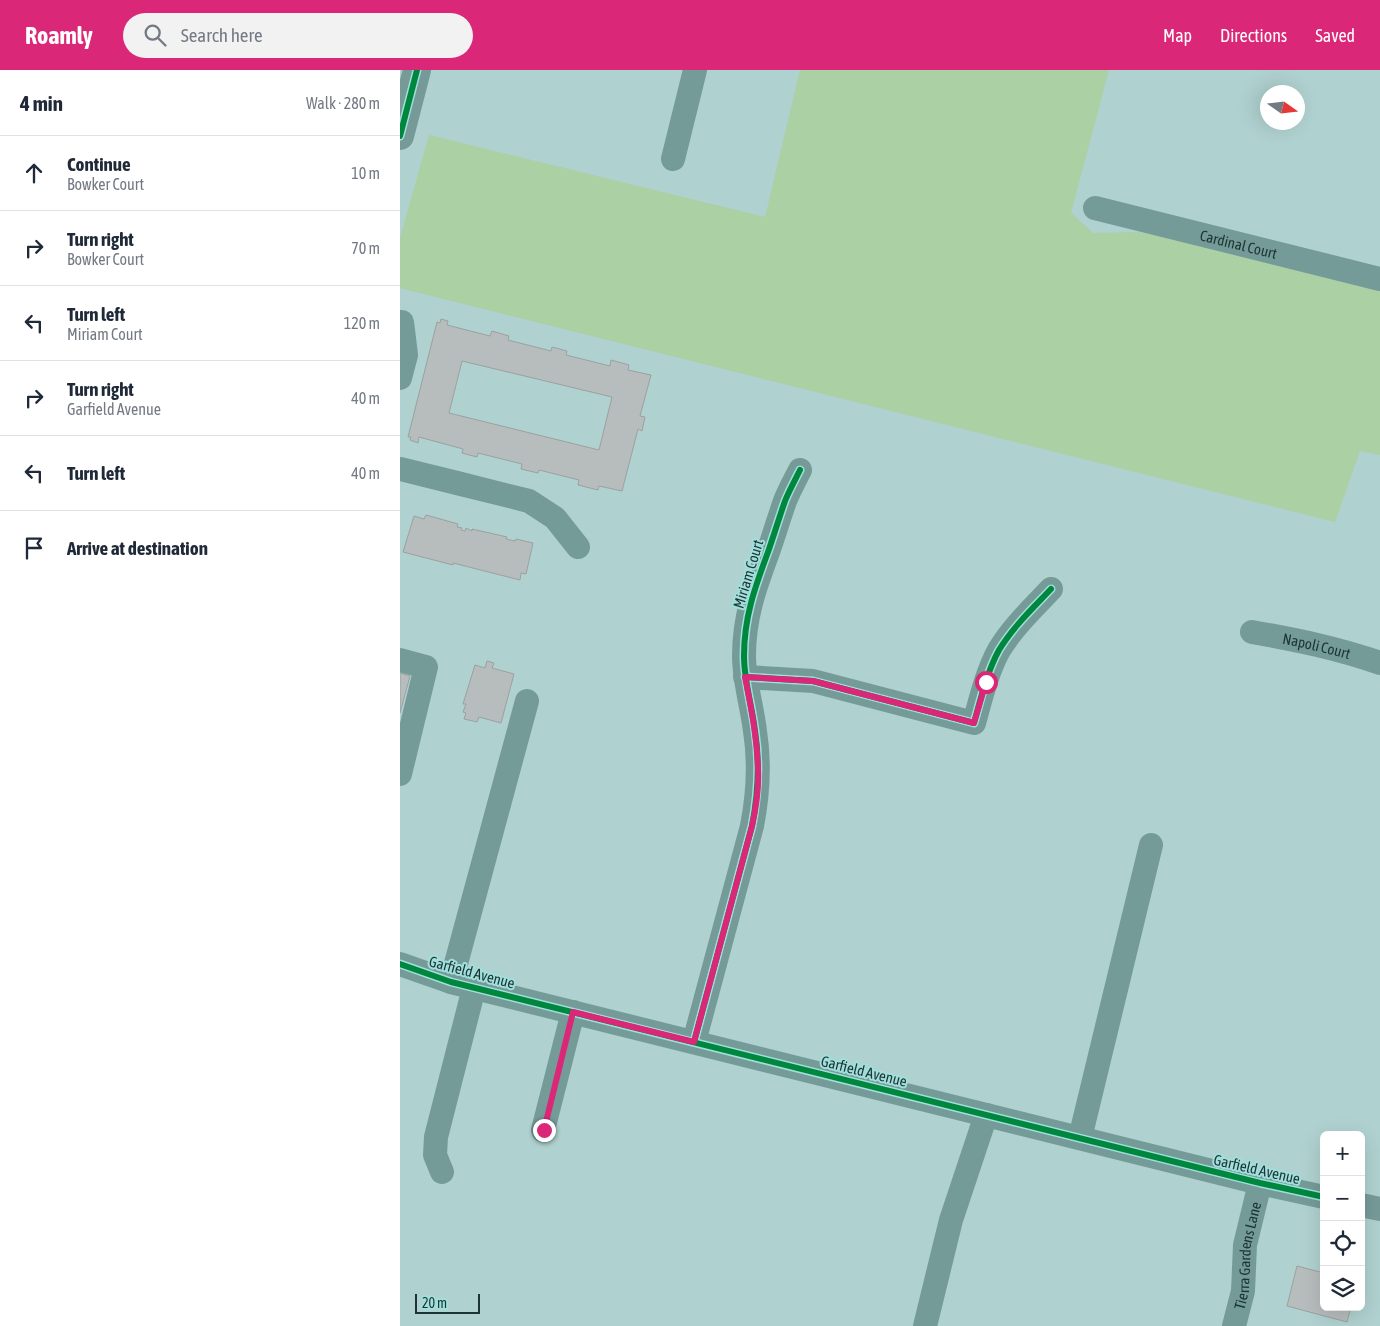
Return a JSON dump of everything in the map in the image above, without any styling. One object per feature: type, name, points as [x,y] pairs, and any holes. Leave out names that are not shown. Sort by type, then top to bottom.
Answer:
[{"type":"main road","points":[[400,133],[417,70]]},
{"type":"street","points":[[673,159],[695,70]]},
{"type":"street","name":"Cardinal Court","points":[[1095,208],[1380,279]]},
{"type":"street","points":[[400,322],[402,322],[406,355],[400,378]]},
{"type":"street","points":[[400,470],[457,482],[529,501],[555,518],[578,547]]},
{"type":"street","name":"Miriam Court","points":[[694,1042],[756,808],[758,770],[756,733],[745,677],[744,642],[748,612],[756,583],[786,500],[800,470]]},
{"type":"street","points":[[745,677],[813,681],[974,723],[986,682],[1000,650],[1019,622],[1052,589]]},
{"type":"street","name":"Napoli Court","points":[[1252,632],[1321,645],[1380,663]]},
{"type":"street","points":[[400,660],[426,667],[400,774]]},
{"type":"street","points":[[451,982],[527,701]]},
{"type":"street","points":[[1080,1138],[1151,845]]},
{"type":"street","name":"Garfield Avenue","points":[[400,964],[474,988],[1260,1183],[1320,1196]]},
{"type":"street","points":[[442,1172],[435,1155],[436,1137],[474,988]]},
{"type":"street","points":[[544,1130],[573,1012]]},
{"type":"street","points":[[925,1326],[951,1220],[986,1115]]},
{"type":"street","name":"Tierra Gardens Lane","points":[[1234,1326],[1243,1291],[1245,1244],[1260,1183]]},
{"type":"street","points":[[1365,1206],[1380,1209]]},
{"type":"green space","points":[[800,70],[1109,70],[1071,213],[1093,233],[1138,232],[1191,240],[1380,288],[1380,455],[1360,451],[1335,522],[400,288],[400,238],[429,135],[765,217]]},
{"type":"building","points":[[441,319],[448,321],[447,325],[490,336],[492,331],[509,336],[508,340],[551,351],[552,347],[567,351],[566,355],[610,366],[611,360],[629,365],[628,370],[651,375],[640,416],[645,417],[642,431],[638,429],[622,491],[599,486],[598,490],[578,485],[579,480],[539,470],[538,473],[521,469],[522,464],[478,453],[477,457],[462,453],[463,449],[419,437],[418,443],[410,440],[411,437],[408,437],[437,322],[440,323]],"holes":[[[462,361],[612,397],[599,450],[449,413]]]},
{"type":"building","points":[[426,515],[458,524],[457,527],[462,528],[461,530],[465,531],[466,528],[472,531],[472,529],[507,537],[506,539],[533,543],[526,574],[521,573],[520,580],[403,552],[414,516],[424,519]]},
{"type":"building","points":[[487,661],[494,663],[492,668],[514,674],[501,723],[479,717],[477,722],[464,719],[466,713],[463,712],[466,704],[463,704],[475,665],[485,668]]},
{"type":"building","points":[[400,673],[410,676],[400,713]]},
{"type":"building","points":[[1297,1266],[1320,1272],[1320,1311],[1350,1311],[1347,1322],[1287,1306]]},
{"type":"cycle path","points":[[400,136],[417,70]]},
{"type":"cycle path","points":[[694,1042],[752,826],[756,803],[758,779],[757,743],[744,665],[744,642],[748,615],[785,501],[800,470]]},
{"type":"cycle path","points":[[745,677],[813,681],[974,723],[988,676],[999,650],[1017,626],[1051,589]]},
{"type":"cycle path","points":[[400,964],[451,982],[1260,1183],[1320,1196]]},
{"type":"route","points":[[544,1130],[573,1012],[694,1042],[756,808],[758,770],[756,733],[745,677],[813,681],[974,723],[986,682]]}]
